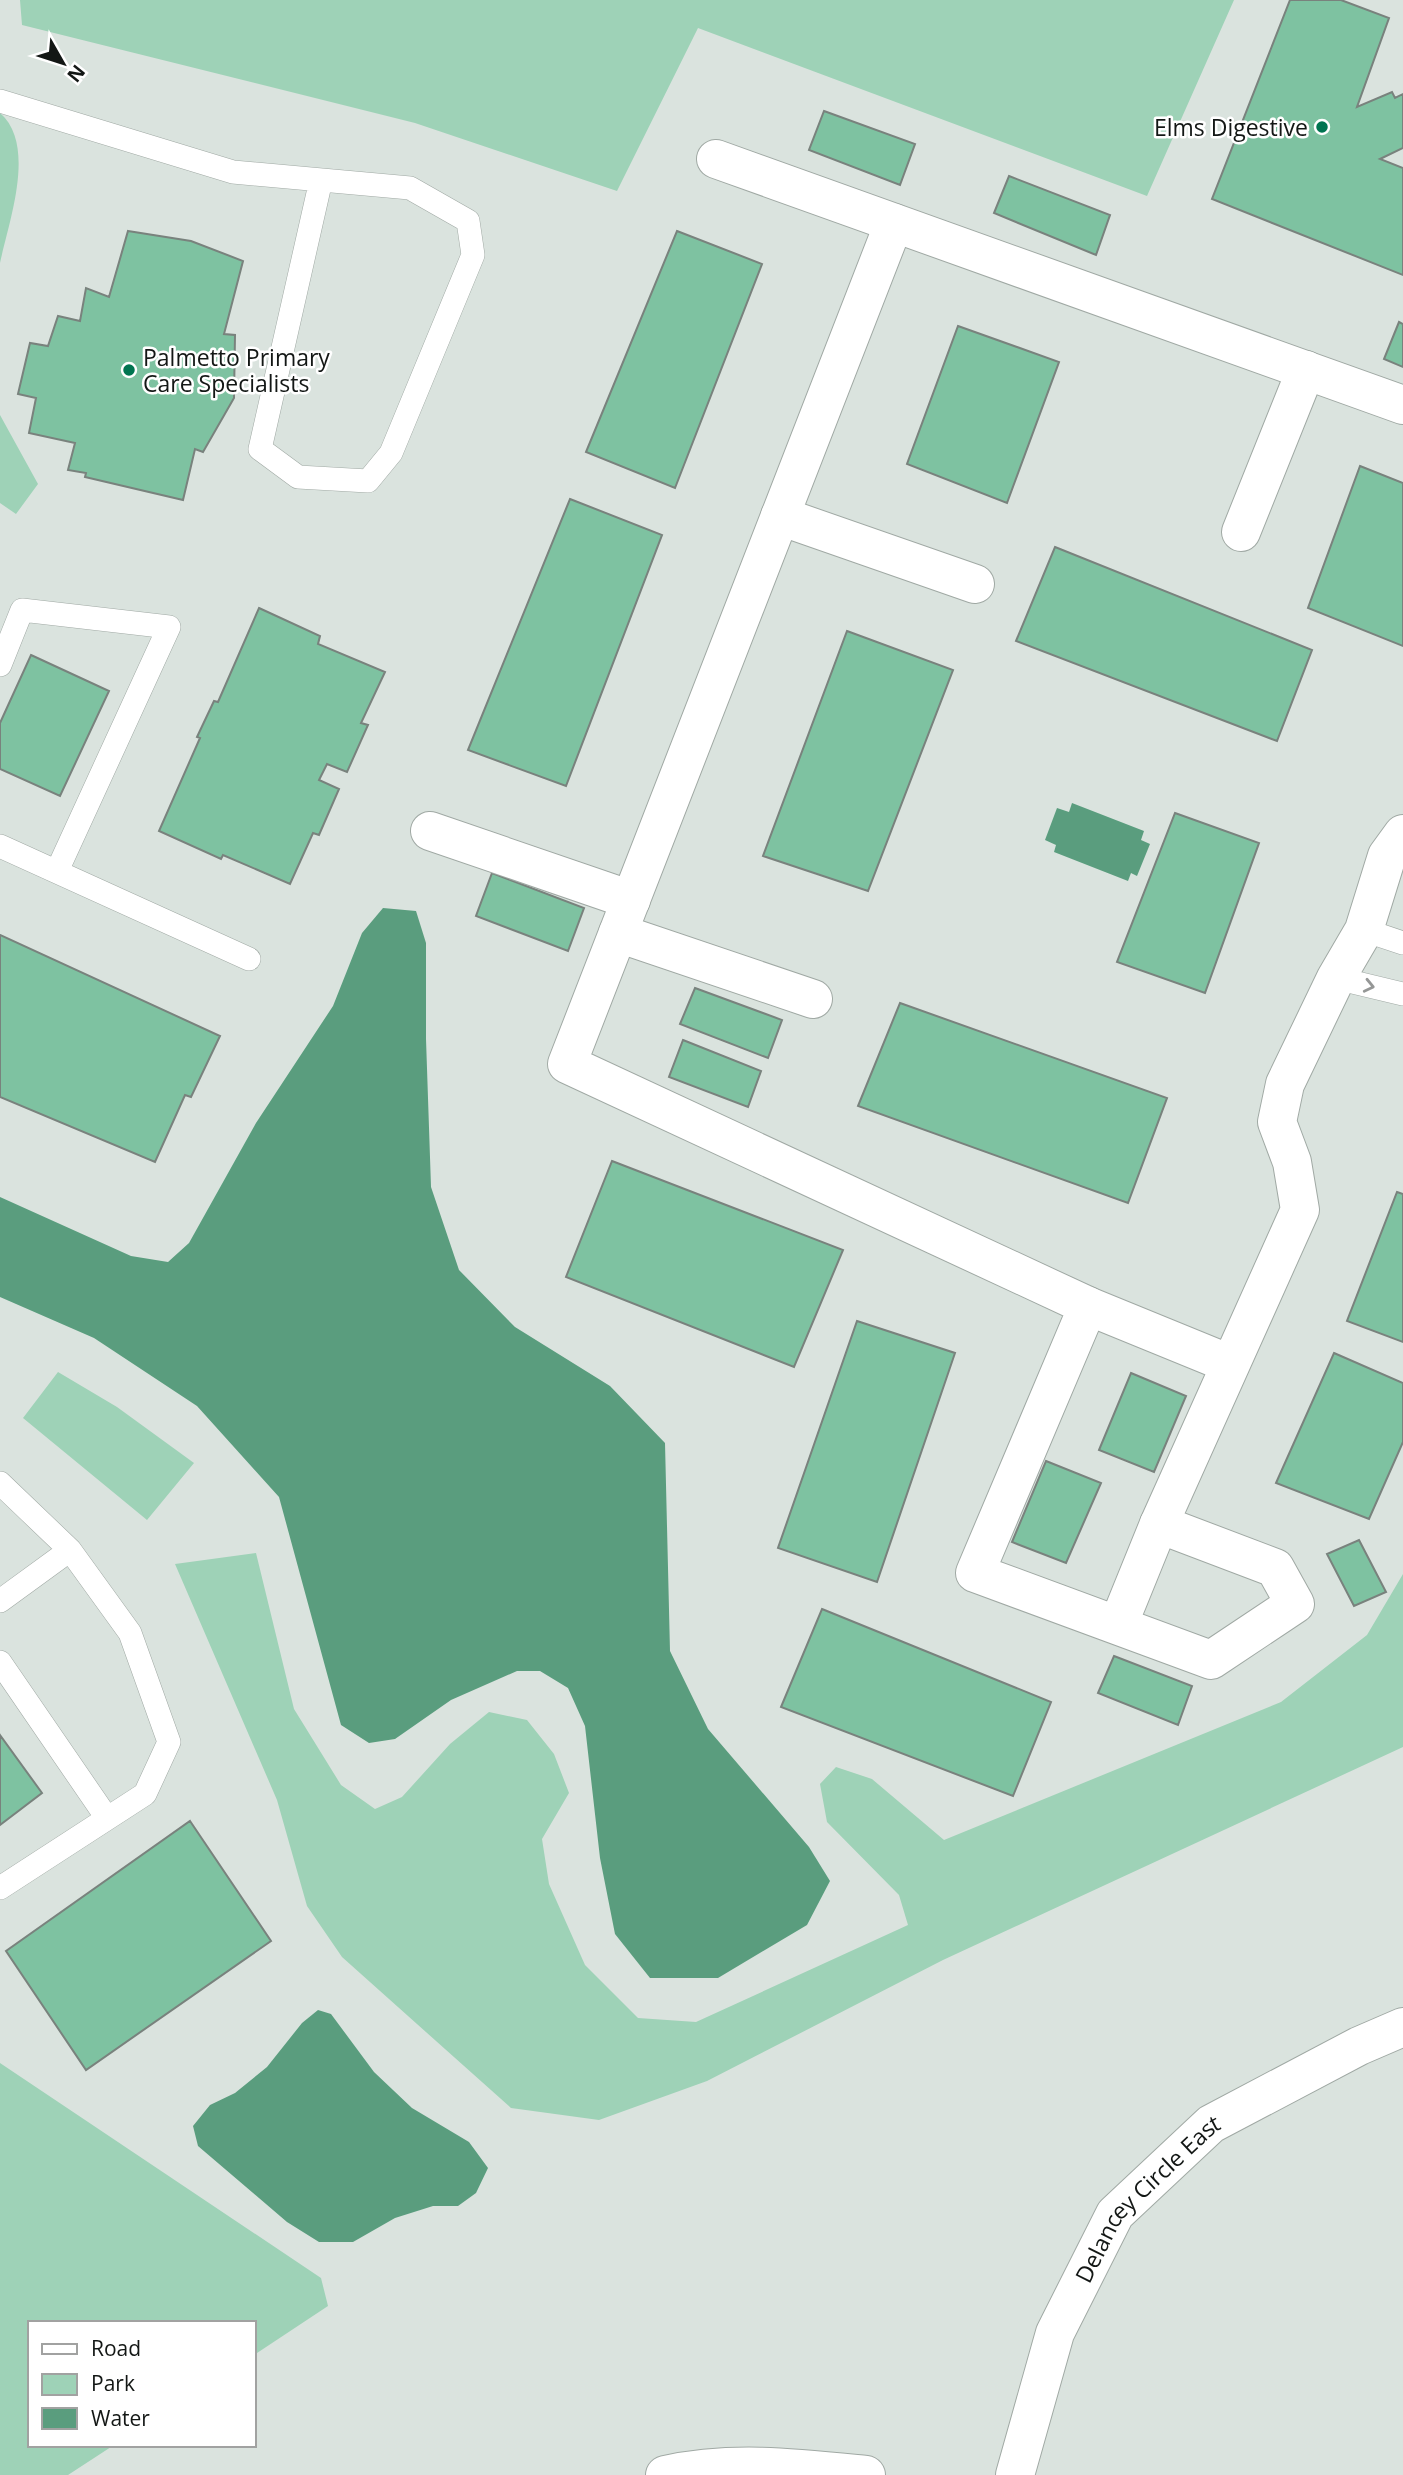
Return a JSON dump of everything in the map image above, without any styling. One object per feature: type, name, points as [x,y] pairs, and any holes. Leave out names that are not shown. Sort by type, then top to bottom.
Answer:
[{"type":"street","points":[[716,159],[1403,405]]},
{"type":"street","points":[[894,223],[567,1063],[1088,1307],[1230,1364]]},
{"type":"street","points":[[1241,532],[1306,370]]},
{"type":"street","points":[[780,516],[975,584]]},
{"type":"street","points":[[430,831],[813,999]]},
{"type":"street","points":[[1118,1625],[1159,1524],[1300,1210],[1292,1162],[1277,1122],[1285,1084],[1336,978],[1364,930],[1387,856],[1403,834]]},
{"type":"street","points":[[1088,1307],[975,1573],[1211,1660],[1295,1604],[1275,1568],[1159,1524]]},
{"type":"street","name":"Delancey Circle East","points":[[1015,2475],[1055,2333],[1115,2214],[1211,2124],[1359,2046],[1403,2027]]},
{"type":"street","points":[[665,2475],[701,2467],[774,2466],[866,2475]]},
{"type":"lane","points":[[0,101],[233,172],[410,188],[468,221],[473,255],[391,453],[368,481],[298,477],[260,449],[321,180]]},
{"type":"lane","points":[[0,665],[22,610],[169,627],[57,872]]},
{"type":"lane","points":[[0,845],[249,958]]},
{"type":"lane","points":[[1364,930],[1403,943]]},
{"type":"lane","points":[[1336,978],[1403,994]]},
{"type":"lane","points":[[0,1483],[70,1550],[130,1633],[169,1742],[145,1794],[0,1888]]},
{"type":"lane","points":[[0,1601],[70,1550]]},
{"type":"lane","points":[[0,1662],[107,1818]]},
{"type":"green space","points":[[20,0],[1234,0],[1147,196],[698,28],[617,191],[415,123],[22,25]]},
{"type":"green space","points":[[0,113],[11,127],[17,144],[19,163],[14,206],[0,263]]},
{"type":"green space","points":[[0,415],[38,484],[16,514],[0,503]]},
{"type":"green space","points":[[58,1372],[117,1407],[194,1463],[147,1520],[23,1418]]},
{"type":"green space","points":[[256,1553],[294,1709],[341,1785],[375,1809],[402,1797],[450,1744],[489,1712],[527,1720],[554,1754],[569,1793],[542,1839],[549,1884],[585,1965],[638,2018],[696,2022],[908,1925],[899,1895],[827,1822],[820,1784],[836,1767],[872,1779],[944,1840],[1281,1702],[1367,1635],[1403,1574],[1403,1747],[943,1960],[707,2081],[599,2120],[511,2108],[342,1957],[307,1906],[277,1800],[175,1564]]},
{"type":"green space","points":[[0,2063],[321,2278],[328,2306],[256,2354],[256,2321],[28,2321],[28,2447],[111,2447],[68,2475],[0,2475]]},
{"type":"water","points":[[1072,803],[1144,831],[1141,840],[1150,844],[1137,876],[1131,873],[1128,881],[1054,852],[1056,845],[1045,840],[1057,808],[1069,812]]},
{"type":"water","points":[[383,908],[416,911],[426,943],[431,1187],[459,1270],[515,1327],[610,1386],[665,1443],[670,1651],[708,1729],[809,1847],[830,1881],[807,1925],[718,1978],[650,1978],[615,1934],[600,1858],[585,1726],[568,1688],[540,1671],[517,1671],[451,1700],[395,1739],[369,1743],[341,1725],[279,1497],[197,1406],[94,1338],[0,1297],[0,1197],[131,1256],[168,1262],[189,1243],[256,1123],[333,1006],[362,933]]},
{"type":"water","points":[[318,2010],[331,2014],[374,2072],[412,2108],[469,2142],[488,2168],[476,2193],[458,2206],[433,2206],[395,2218],[353,2242],[319,2242],[287,2222],[198,2146],[193,2126],[210,2105],[235,2093],[267,2067],[302,2023]]},
{"type":"building","name":"Elms Digestive","points":[[1290,0],[1341,0],[1389,18],[1357,107],[1392,92],[1395,98],[1403,94],[1403,148],[1380,159],[1403,168],[1403,275],[1212,199]]},
{"type":"building","points":[[824,111],[915,144],[900,185],[809,150]]},
{"type":"building","points":[[1009,176],[1110,215],[1096,255],[994,213]]},
{"type":"building","name":"Palmetto Primary Care Specialists","points":[[128,231],[191,241],[243,261],[224,334],[235,335],[234,398],[203,452],[195,449],[183,500],[85,477],[86,473],[68,470],[75,443],[29,433],[36,398],[18,394],[30,343],[48,346],[58,316],[80,321],[86,288],[109,297]]},
{"type":"building","points":[[677,231],[762,264],[675,488],[586,452]]},
{"type":"building","points":[[1399,322],[1403,324],[1403,367],[1384,359]]},
{"type":"building","points":[[958,326],[1059,362],[1007,503],[907,464]]},
{"type":"building","points":[[1360,466],[1403,483],[1403,646],[1308,608]]},
{"type":"building","points":[[570,499],[662,535],[566,786],[468,750]]},
{"type":"building","points":[[1055,547],[1312,650],[1277,741],[1016,641]]},
{"type":"building","points":[[259,608],[320,636],[318,644],[385,672],[361,723],[368,725],[347,772],[327,764],[319,780],[339,789],[319,835],[313,833],[290,884],[223,855],[221,859],[159,831],[200,738],[197,737],[214,701],[218,702]]},
{"type":"building","points":[[847,631],[953,670],[868,891],[763,856]]},
{"type":"building","points":[[31,655],[109,691],[60,796],[0,769],[0,723]]},
{"type":"building","points":[[1175,813],[1259,843],[1205,993],[1117,962]]},
{"type":"building","points":[[492,873],[584,908],[568,951],[476,916]]},
{"type":"building","points":[[0,935],[220,1036],[191,1097],[185,1095],[155,1162],[0,1097]]},
{"type":"building","points":[[695,988],[782,1020],[768,1058],[680,1024]]},
{"type":"building","points":[[900,1003],[1167,1098],[1128,1203],[858,1106]]},
{"type":"building","points":[[683,1040],[761,1071],[748,1107],[669,1077]]},
{"type":"building","points":[[612,1161],[843,1250],[794,1367],[566,1277]]},
{"type":"building","points":[[1397,1192],[1403,1194],[1403,1342],[1347,1321]]},
{"type":"building","points":[[857,1321],[955,1353],[877,1582],[778,1548]]},
{"type":"building","points":[[1334,1353],[1403,1383],[1403,1442],[1369,1519],[1276,1483]]},
{"type":"building","points":[[1131,1373],[1186,1396],[1154,1472],[1099,1450]]},
{"type":"building","points":[[1046,1461],[1101,1483],[1066,1563],[1012,1542]]},
{"type":"building","points":[[1359,1540],[1386,1592],[1354,1606],[1327,1554]]},
{"type":"building","points":[[822,1609],[1051,1702],[1013,1796],[781,1707]]},
{"type":"building","points":[[1114,1656],[1192,1686],[1178,1725],[1098,1693]]},
{"type":"building","points":[[0,1735],[42,1793],[0,1825]]},
{"type":"building","points":[[190,1821],[271,1941],[86,2070],[6,1951]]},
{"type":"place","name":"Elms Digestive","points":[[1322,127]]},
{"type":"place","name":"Palmetto Primary Care Specialists","points":[[129,370]]}]
